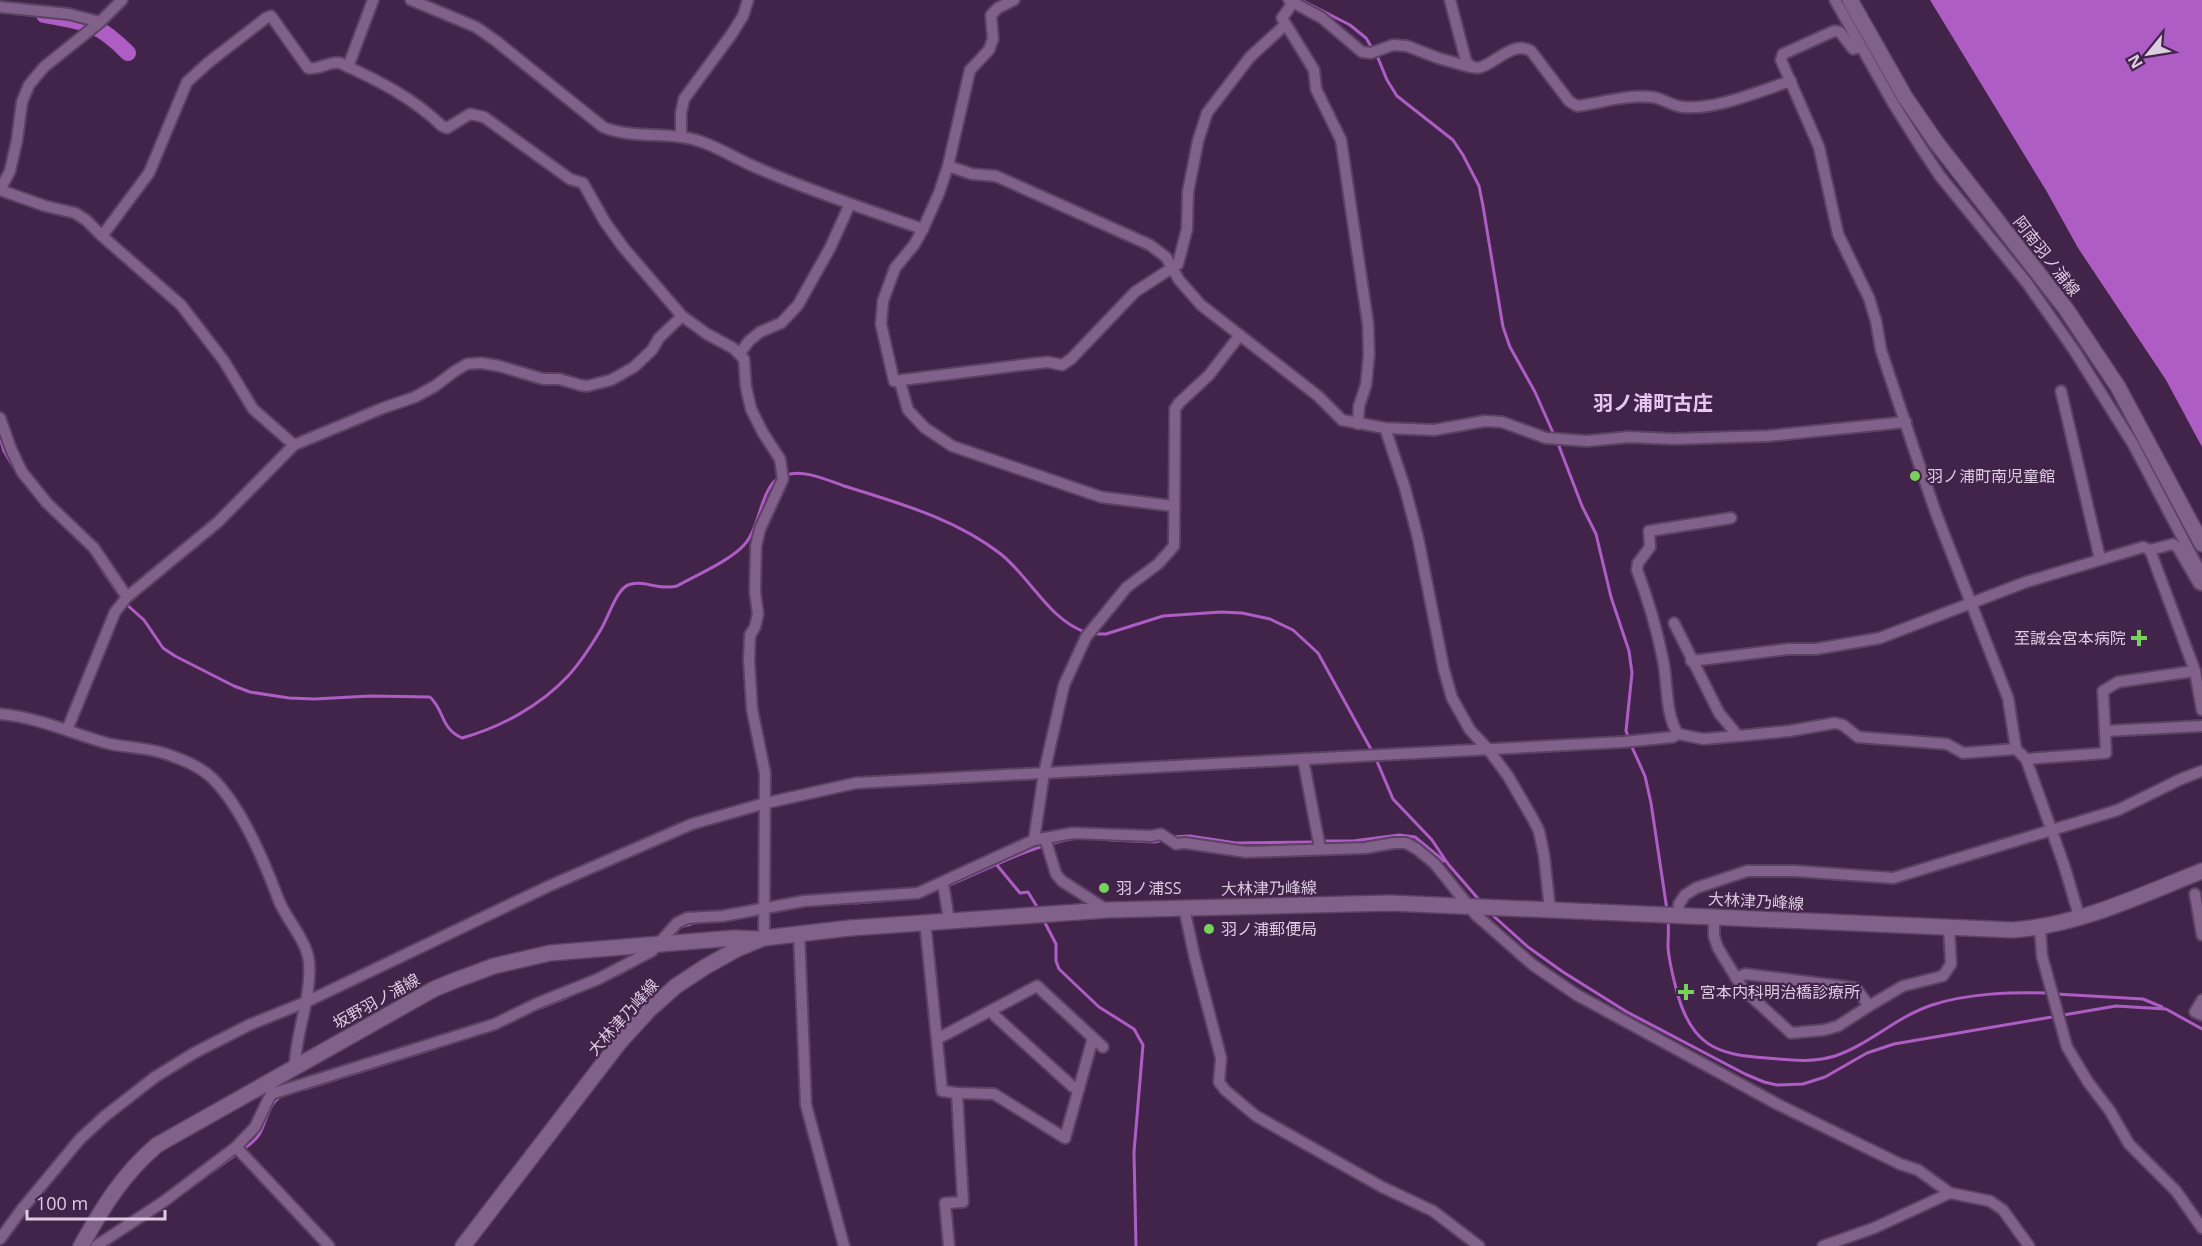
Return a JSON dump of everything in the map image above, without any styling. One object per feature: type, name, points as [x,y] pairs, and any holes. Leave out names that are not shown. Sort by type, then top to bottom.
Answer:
[{"type":"main road","name":"阿南羽ノ浦線","points":[[1850,0],[1905,97],[1936,142],[2066,309],[2118,387],[2202,544]]},
{"type":"main road","name":"大林津乃峰線","points":[[463,1246],[619,1043],[649,1010],[676,986],[705,967],[737,949],[762,939],[799,933],[925,921],[1107,910],[1390,903],[2013,930],[2040,928],[2080,919],[2202,871]]},
{"type":"main road","name":"坂野羽ノ浦線","points":[[81,1246],[121,1181],[148,1152],[178,1132],[270,1087],[295,1065],[434,989],[494,966],[550,953],[734,938],[762,939]]},
{"type":"street","points":[[122,0],[100,22],[44,67],[29,85],[22,102],[10,171],[0,190],[45,206],[75,213],[86,220],[181,305],[224,361],[253,409],[294,445]]},
{"type":"street","points":[[348,67],[373,0]]},
{"type":"street","points":[[411,0],[476,27],[603,127],[616,132],[681,137],[701,141],[760,169],[923,229]]},
{"type":"street","points":[[681,137],[681,113],[684,99],[731,35],[742,16],[747,0]]},
{"type":"street","points":[[1014,0],[998,8],[991,15],[993,39],[988,50],[970,70],[948,166],[939,193],[914,245],[895,268],[883,301],[881,324],[894,381],[1048,362],[1062,365],[1071,359],[1136,292],[1178,264],[1187,229],[1188,192],[1198,141],[1207,113],[1250,57],[1285,26]]},
{"type":"street","points":[[1450,0],[1466,61],[1470,67]]},
{"type":"street","points":[[1834,0],[1893,104],[1940,176],[2027,283],[2081,360],[2133,444],[2202,575]]},
{"type":"street","points":[[1358,424],[1359,406],[1366,385],[1369,355],[1368,324],[1341,140],[1316,89],[1314,70],[1282,18],[1293,1],[1322,18],[1362,52],[1375,51],[1393,45],[1407,46],[1474,69],[1482,67],[1516,47],[1525,48],[1531,51],[1569,101],[1577,106],[1636,97],[1653,97],[1682,107],[1712,104],[1735,101],[1750,93],[1791,81]]},
{"type":"street","points":[[0,7],[69,14],[100,22]]},
{"type":"street","points":[[102,236],[149,173],[188,82],[209,62],[271,16],[308,68],[319,68],[335,62],[348,67],[390,87],[447,128],[470,114],[484,117],[570,178],[583,183],[605,222],[624,248],[682,316],[740,353],[744,359],[746,387],[752,409],[763,433],[780,459],[782,475],[760,529],[756,546],[755,592],[758,614],[755,627],[750,635],[749,660],[752,709],[765,773],[762,939]]},
{"type":"street","points":[[1860,47],[1853,49],[1840,32],[1834,31],[1782,54],[1781,60],[1819,147],[1838,234],[1869,298],[1881,350],[1937,516],[2008,698],[2016,749],[2026,759],[2080,919]]},
{"type":"street","points":[[948,166],[972,174],[996,176],[1150,245],[1166,257],[1179,280],[1201,305],[1318,396],[1342,420],[1385,428],[1434,430],[1485,421],[1502,422],[1557,439],[1587,441],[1629,437],[1673,439],[1767,436],[1906,422]]},
{"type":"street","points":[[740,353],[749,341],[760,332],[781,323],[798,305],[830,248],[850,204]]},
{"type":"street","points":[[67,730],[95,659],[124,599],[218,522],[294,445],[415,397],[467,364],[481,363],[499,366],[543,379],[559,379],[587,386],[611,380],[634,367],[682,316]]},
{"type":"street","points":[[1107,910],[1062,881],[1056,874],[1039,839],[1044,773],[1064,685],[1089,633],[1127,587],[1158,564],[1173,546],[1175,409],[1209,375],[1240,335]]},
{"type":"street","points":[[900,382],[908,410],[925,428],[952,446],[1101,497],[1173,506]]},
{"type":"street","points":[[2061,391],[2100,559]]},
{"type":"street","points":[[0,418],[22,472],[47,503],[94,548],[124,599]]},
{"type":"street","points":[[1385,428],[1405,488],[1418,538],[1444,670],[1452,698],[1470,730],[1488,749],[1527,807],[1539,831],[1550,909]]},
{"type":"street","points":[[1678,734],[1671,716],[1663,661],[1654,622],[1637,570],[1638,563],[1650,547],[1649,531],[1731,518]]},
{"type":"street","points":[[1691,661],[1788,649],[1816,649],[1880,638],[2026,582],[2143,547],[2150,550],[2174,544],[2199,584],[2202,585]]},
{"type":"street","points":[[2150,550],[2194,670],[2202,710]]},
{"type":"street","points":[[1674,623],[1719,713],[1738,736]]},
{"type":"street","points":[[2026,759],[2106,753],[2103,691],[2106,688],[2118,682],[2194,670]]},
{"type":"street","points":[[0,714],[110,743],[169,754],[195,766],[211,777],[225,793],[263,860],[284,911],[305,949],[309,962],[306,1002],[295,1065]]},
{"type":"street","points":[[0,1239],[80,1140],[105,1116],[155,1077],[194,1053],[249,1025],[306,1002],[549,886],[692,824],[766,803],[856,783],[1629,741],[1673,737],[1678,734],[1703,739],[1789,731],[1835,723],[1843,725],[1858,737],[1947,744],[1963,753],[2016,749]]},
{"type":"street","points":[[2105,732],[2202,726]]},
{"type":"street","points":[[1303,759],[1319,843]]},
{"type":"street","points":[[1672,915],[1685,895],[1696,888],[1747,871],[1795,871],[1893,878],[2118,810],[2202,771]]},
{"type":"street","points":[[96,1246],[163,1202],[236,1147],[255,1126],[270,1087],[495,1024],[538,1003],[598,979],[652,951],[677,923],[687,918],[762,912],[804,901],[901,896],[918,893],[1039,839],[1085,832],[1151,836],[1161,834],[1176,844],[1185,843],[1246,852],[1319,843],[1365,848],[1406,843],[1435,864],[1474,907],[1476,915],[1533,965],[1577,995],[1779,1105],[1918,1170],[1950,1193],[1990,1201],[2003,1210],[2029,1246]]},
{"type":"street","points":[[943,883],[949,920]]},
{"type":"street","points":[[2195,894],[2202,935]]},
{"type":"street","points":[[1184,908],[1218,1043],[1221,1058],[1219,1082],[1225,1090],[1256,1116],[1382,1187],[1433,1211],[1479,1246]]},
{"type":"street","points":[[1714,917],[1714,936],[1718,948],[1747,995],[1791,1033],[1824,1030],[1838,1026],[1903,986],[1943,976],[1951,964],[1949,928]]},
{"type":"street","points":[[925,921],[942,1091],[994,1094],[1065,1138],[1093,1038]]},
{"type":"street","points":[[2040,928],[2042,956],[2067,1047],[2129,1144],[2176,1191],[2202,1228]]},
{"type":"street","points":[[799,933],[806,1105],[844,1246]]},
{"type":"street","points":[[1736,978],[1745,974],[1856,988],[1869,1006]]},
{"type":"street","points":[[937,1039],[1037,986],[1103,1047]]},
{"type":"street","points":[[2202,1000],[2195,1012],[2202,1015]]},
{"type":"street","points":[[992,1010],[995,1016],[1064,1080],[1079,1089]]},
{"type":"street","points":[[949,1246],[945,1203],[963,1202],[957,1093]]},
{"type":"street","points":[[236,1147],[329,1246]]},
{"type":"street","points":[[1823,1246],[1874,1228],[1950,1193]]},
{"type":"shaded area","points":[[1930,0],[2202,0],[2202,447],[2166,380],[2078,248],[2047,192]]},
{"type":"waterway","points":[[1301,0],[1350,25],[1366,38],[1397,96],[1453,140],[1463,155],[1479,186],[1503,327],[1510,347],[1535,392],[1554,435]]},
{"type":"waterway","points":[[44,15],[90,25],[107,35],[128,53]]},
{"type":"waterway","points":[[0,437],[4,451],[19,476]]},
{"type":"waterway","points":[[1557,441],[1582,506],[1596,534],[1611,597],[1629,651],[1632,673],[1626,731],[1629,738]]},
{"type":"waterway","points":[[786,475],[800,473],[823,478],[926,513],[966,531],[1002,555],[1061,618],[1085,632]]},
{"type":"waterway","points":[[126,604],[144,620],[163,648],[234,686],[250,692],[289,698],[430,697],[446,724],[462,738],[491,728],[519,714],[557,687],[589,648],[616,599],[628,585],[677,586],[738,551],[750,537],[768,490],[780,477]]},
{"type":"waterway","points":[[102,570],[122,599]]},
{"type":"waterway","points":[[1091,634],[1106,634],[1163,616],[1221,612],[1242,613],[1270,619],[1293,630],[1318,653],[1373,753]]},
{"type":"waterway","points":[[1631,745],[1645,776],[1651,803],[1667,910]]},
{"type":"waterway","points":[[1376,759],[1393,799],[1432,840],[1448,864],[1481,902]]},
{"type":"waterway","points":[[1322,841],[1353,841],[1399,835],[1415,837],[1444,861]]},
{"type":"waterway","points":[[1172,837],[1190,836],[1236,843],[1315,842]]},
{"type":"waterway","points":[[932,892],[1039,847],[1077,838]]},
{"type":"waterway","points":[[1110,840],[1154,842],[1163,840]]},
{"type":"waterway","points":[[996,864],[1020,893],[1028,892],[1039,910]]},
{"type":"waterway","points":[[855,903],[917,898]]},
{"type":"waterway","points":[[1489,912],[1528,947],[1627,1012],[1745,1074],[1777,1085],[1803,1084],[1825,1077],[1867,1053],[1894,1044],[2116,1006],[2166,1009],[2202,1029]]},
{"type":"waterway","points":[[1043,919],[1056,944],[1056,961],[1059,969],[1099,1007],[1134,1029],[1143,1045],[1134,1152],[1136,1246]]},
{"type":"waterway","points":[[1668,919],[1669,958],[1683,1010],[1698,1035],[1719,1050],[1733,1054],[1792,1060],[1826,1058],[1848,1051],[1907,1016],[1932,1005],[1990,994],[2050,993]]},
{"type":"waterway","points":[[672,939],[680,927],[694,923]]},
{"type":"waterway","points":[[618,975],[649,958]]},
{"type":"waterway","points":[[2056,994],[2143,999],[2162,1007]]},
{"type":"waterway","points":[[535,1010],[568,997]]},
{"type":"waterway","points":[[305,1089],[436,1048]]},
{"type":"waterway","points":[[243,1149],[258,1136],[271,1107],[282,1096]]},
{"type":"waterway","points":[[187,1190],[238,1153]]},
{"type":"waterway","points":[[106,1246],[113,1241]]},
{"type":"place","name":"羽ノ浦町南児童館","points":[[1915,476]]},
{"type":"place","name":"至誠会宮本病院","points":[[2139,638]]},
{"type":"place","name":"羽ノ浦SS","points":[[1104,888]]},
{"type":"place","name":"羽ノ浦郵便局","points":[[1209,929]]},
{"type":"place","name":"宮本内科明治橋診療所","points":[[1686,992]]},
{"type":"district","name":"羽ノ浦町古庄","points":[[1653,402]]}]
